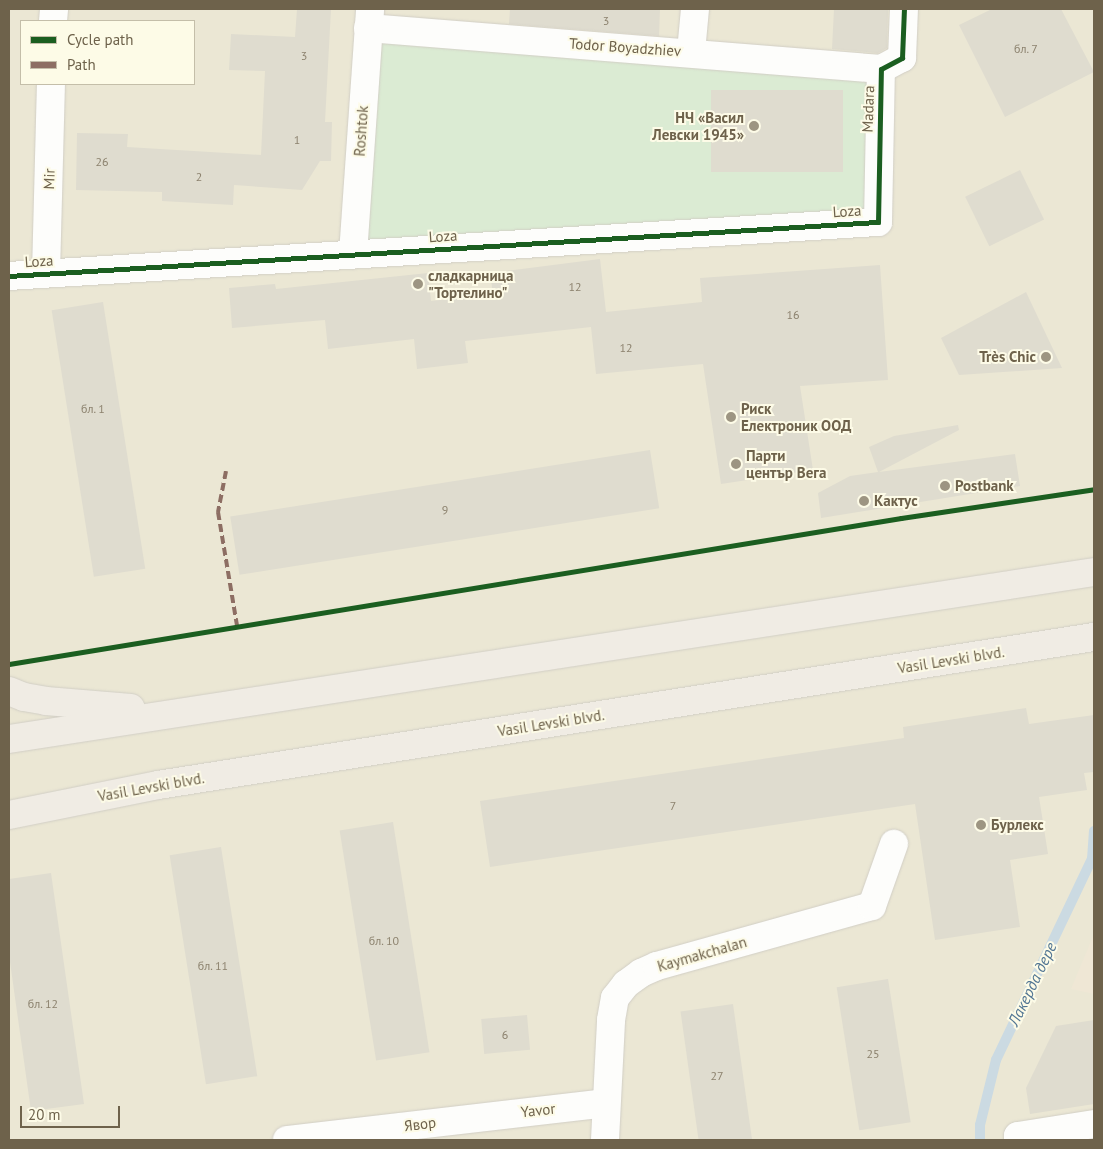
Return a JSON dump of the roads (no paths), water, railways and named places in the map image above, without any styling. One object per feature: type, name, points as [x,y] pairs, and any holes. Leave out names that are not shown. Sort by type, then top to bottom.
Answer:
[{"type":"highway","points":[[9,740],[1094,572]]},
{"type":"highway","name":"Vasil Levski blvd.","points":[[9,815],[168,783],[1094,637]]},
{"type":"highway","points":[[9,691],[24,697],[46,701],[182,712]]},
{"type":"street","points":[[691,52],[695,9]]},
{"type":"street","name":"Madara","points":[[878,222],[881,69],[902,58],[904,9]]},
{"type":"street","name":"Todor Boyadzhiev","points":[[369,18],[691,52],[881,69]]},
{"type":"street","name":"Roshtok","points":[[353,254],[369,18]]},
{"type":"street","name":"Mir","points":[[46,273],[51,85]]},
{"type":"street","name":"Loza","points":[[9,276],[878,222]]},
{"type":"street","name":"Kaymakchalan","points":[[605,1140],[611,1020],[615,998],[626,984],[641,973],[658,966],[872,906],[894,844]]},
{"type":"street","name":"Yavor","points":[[287,1140],[468,1129],[606,1102]]},
{"type":"street","points":[[1018,1138],[1094,1124]]},
{"type":"waterway","name":"Лакерда дере","points":[[980,1140],[980,1125],[996,1060],[1092,859],[1094,831]]},
{"type":"place","name":"НЧ «Васил Левски 1945»","points":[[754,126]]},
{"type":"place","name":"сладкарница \"Тортелино\"","points":[[418,284]]},
{"type":"place","name":"Très Chic","points":[[1046,357]]},
{"type":"place","name":"Риск Електроник ООД","points":[[731,417]]},
{"type":"place","name":"Парти център Вега","points":[[736,464]]},
{"type":"place","name":"Postbank","points":[[945,486]]},
{"type":"place","name":"Кактус","points":[[864,501]]},
{"type":"place","name":"Бурлекс","points":[[981,825]]}]
